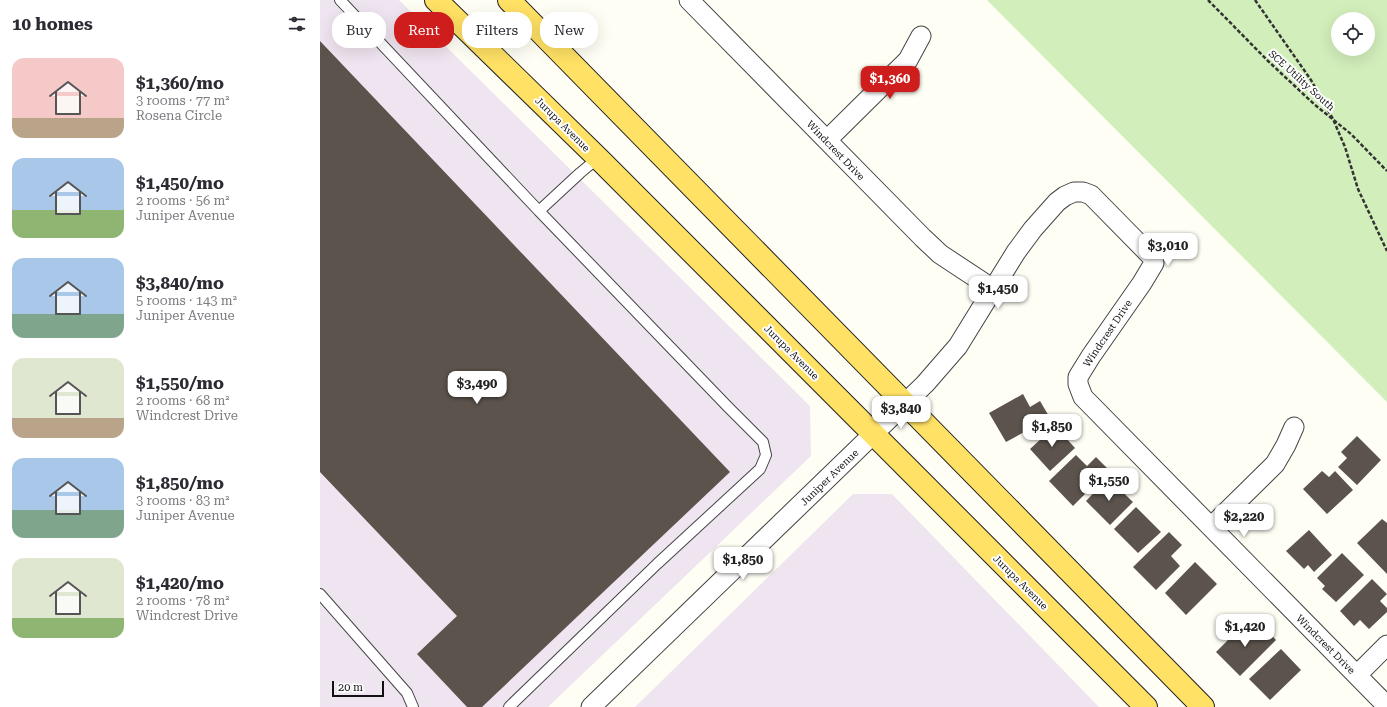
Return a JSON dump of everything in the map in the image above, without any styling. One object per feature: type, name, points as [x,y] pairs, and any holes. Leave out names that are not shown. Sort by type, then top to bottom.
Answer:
[{"type":"main road","name":"Jurupa Avenue","points":[[436,0],[598,158],[1146,707]]},
{"type":"main road","points":[[509,0],[1203,707]]},
{"type":"street","name":"Windcrest Drive","points":[[689,0],[922,238],[945,257],[993,289]]},
{"type":"street","points":[[827,140],[908,60],[921,36]]},
{"type":"street","name":"Juniper Avenue","points":[[591,707],[905,404],[937,371],[958,346],[1016,252],[1057,202],[1074,192]]},
{"type":"street","name":"Windcrest Drive","points":[[1074,192],[1083,192],[1090,196],[1153,258],[1154,263],[1078,377],[1078,384],[1083,397],[1387,706]]},
{"type":"street","points":[[1211,527],[1275,464],[1294,427]]},
{"type":"street","points":[[1357,675],[1387,645]]},
{"type":"lane","points":[[340,0],[540,211],[763,442],[766,455],[760,469],[658,564],[509,707]]},
{"type":"lane","points":[[540,211],[598,158]]},
{"type":"lane","points":[[320,594],[407,693],[412,707]]},
{"type":"path","name":"SCE Utility South","points":[[1208,0],[1268,61],[1315,105],[1351,134],[1387,171]]},
{"type":"path","points":[[1255,0],[1311,80],[1333,119],[1358,189],[1387,251]]},
{"type":"shaded area","points":[[320,0],[399,0],[411,12],[394,12],[394,48],[448,48],[810,406],[811,456],[548,707],[320,707]]},
{"type":"shaded area","points":[[853,494],[892,494],[1099,707],[635,707]]},
{"type":"green space","points":[[987,0],[1387,0],[1387,402]]},
{"type":"building","points":[[320,41],[730,472],[482,707],[467,707],[417,654],[457,616],[320,472]]},
{"type":"building","points":[[1023,394],[1030,407],[1040,401],[1050,418],[1006,442],[989,413]]},
{"type":"building","points":[[1055,426],[1075,448],[1050,471],[1030,449]]},
{"type":"building","points":[[1357,436],[1381,460],[1357,485],[1338,467],[1347,458],[1341,452]]},
{"type":"building","points":[[1076,455],[1087,466],[1096,457],[1109,470],[1073,506],[1049,481]]},
{"type":"building","points":[[1322,471],[1329,477],[1335,471],[1353,490],[1327,514],[1303,489]]},
{"type":"building","points":[[1108,478],[1133,502],[1110,525],[1086,501]]},
{"type":"building","points":[[1136,507],[1161,532],[1138,553],[1114,529]]},
{"type":"building","points":[[1382,519],[1387,523],[1387,574],[1357,543]]},
{"type":"building","points":[[1309,530],[1332,555],[1314,572],[1308,565],[1304,569],[1286,551]]},
{"type":"building","points":[[1169,532],[1182,545],[1171,556],[1180,566],[1156,590],[1133,567]]},
{"type":"building","points":[[1342,553],[1364,575],[1336,602],[1322,589],[1325,586],[1317,578]]},
{"type":"building","points":[[1195,562],[1217,584],[1186,615],[1165,593]]},
{"type":"building","points":[[1372,579],[1387,594],[1380,601],[1387,608],[1387,612],[1369,629],[1360,620],[1354,626],[1340,611]]},
{"type":"building","points":[[1244,624],[1254,634],[1263,626],[1276,640],[1240,676],[1216,652]]},
{"type":"building","points":[[1281,649],[1301,670],[1270,700],[1249,679]]}]
